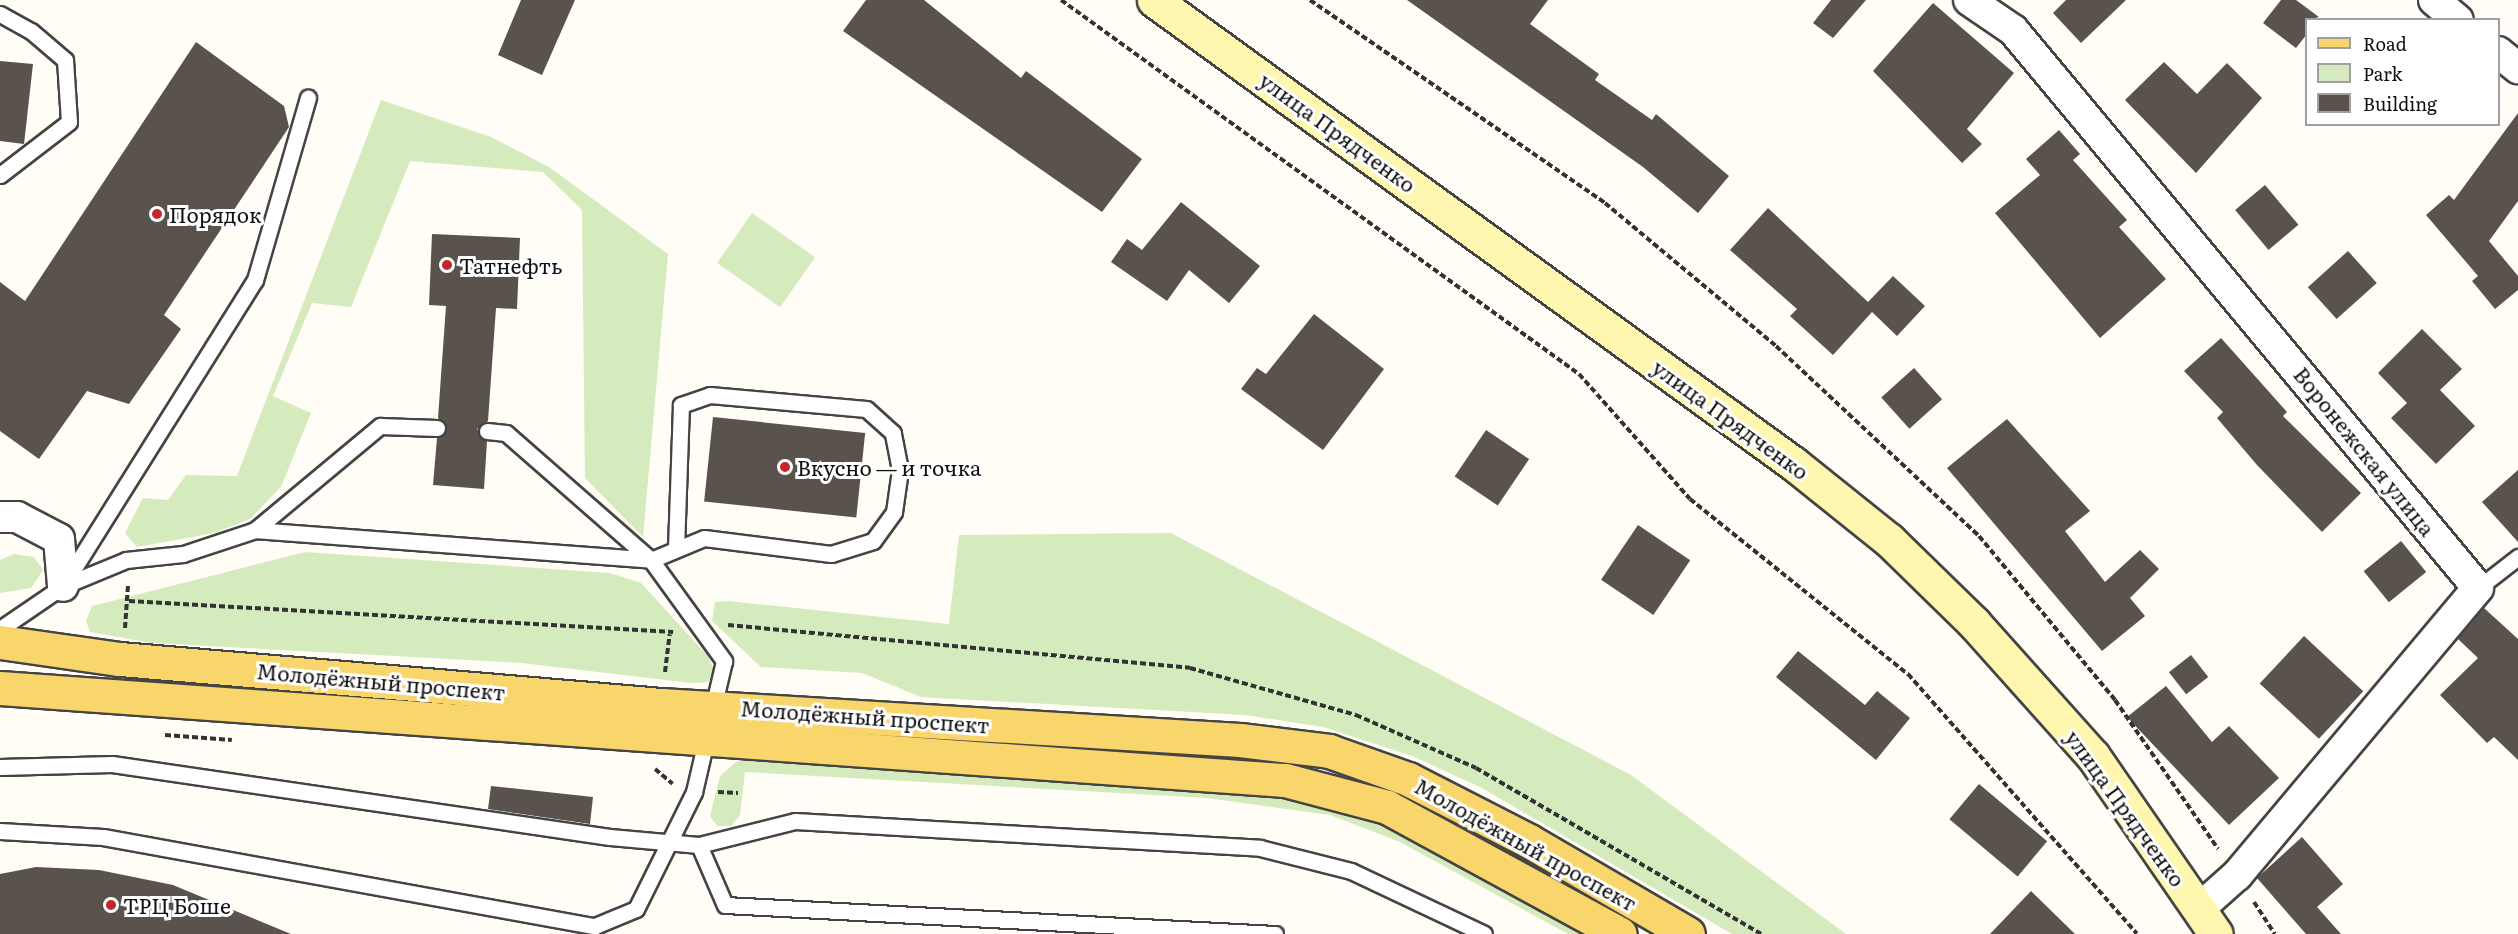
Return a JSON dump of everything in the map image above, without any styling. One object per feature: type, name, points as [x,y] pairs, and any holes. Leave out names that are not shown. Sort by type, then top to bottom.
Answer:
[{"type":"main road","name":"улица Прядченко","points":[[1154,0],[1794,464],[1889,540],[1974,623],[2093,756],[2208,921]]},
{"type":"main road","name":"Молодёжный проспект","points":[[0,642],[120,659],[714,706],[1240,740],[1329,751],[1408,779],[1529,840],[1688,934]]},
{"type":"main road","name":"Молодёжный проспект","points":[[0,688],[706,741],[1285,780],[1387,807],[1620,934]]},
{"type":"street","name":"Воронежская улица","points":[[1969,0],[2013,30],[2478,588]]},
{"type":"street","points":[[2434,0],[2456,18]]},
{"type":"street","points":[[2500,53],[2518,68]]},
{"type":"street","points":[[0,517],[17,517],[59,538],[63,586]]},
{"type":"street","points":[[2208,921],[2237,875],[2478,588]]},
{"type":"lane","points":[[0,14],[65,60],[69,122],[0,175]]},
{"type":"lane","points":[[63,586],[255,280],[308,98]]},
{"type":"lane","points":[[255,530],[651,560],[676,547],[704,538],[831,554],[873,541],[894,512],[900,470],[893,433],[866,409],[710,395],[681,405],[676,547]]},
{"type":"lane","points":[[0,629],[63,586],[126,561],[183,554],[255,530],[380,426],[437,428]]},
{"type":"lane","points":[[0,831],[103,837],[595,926],[636,909],[674,839],[706,741],[724,661],[651,560],[506,433],[488,431]]},
{"type":"lane","points":[[2478,588],[2518,557]]},
{"type":"lane","points":[[0,767],[112,764],[610,837],[674,839],[699,845],[795,821],[1260,848],[1351,871],[1457,928],[1484,934]]},
{"type":"lane","points":[[699,845],[725,905],[1275,934]]},
{"type":"path","points":[[1061,0],[1579,374],[1690,499],[1908,674],[2137,934]]},
{"type":"path","points":[[1310,0],[1605,204],[1776,346],[1979,536],[2115,700],[2237,875],[2275,934]]},
{"type":"path","points":[[124,633],[126,561]]},
{"type":"green space","points":[[381,100],[491,137],[549,167],[668,254],[643,537],[585,478],[582,210],[543,172],[410,161],[351,307],[312,303],[273,396],[311,413],[281,487],[250,519],[214,533],[137,547],[125,533],[143,498],[168,500],[186,475],[237,476]]},
{"type":"green space","points":[[752,213],[815,257],[780,307],[717,263]]},
{"type":"green space","points":[[1171,533],[1631,775],[1846,934],[1732,934],[1482,788],[1412,756],[1323,727],[1245,715],[921,697],[862,673],[761,667],[712,621],[715,602],[728,601],[949,624],[959,535]]},
{"type":"green space","points":[[305,552],[610,573],[641,583],[708,656],[715,672],[708,682],[691,683],[522,663],[152,643],[90,632],[86,621],[92,606]]},
{"type":"green space","points":[[14,554],[34,557],[43,570],[31,588],[0,593],[0,560]]},
{"type":"green space","points":[[757,757],[1256,791],[1347,809],[1418,839],[1588,934],[1568,934],[1400,842],[1330,815],[1207,798],[745,772],[740,815],[731,826],[717,826],[710,816],[720,776],[736,762]]},
{"type":"building","points":[[521,0],[575,0],[542,75],[498,55]]},
{"type":"building","points":[[866,0],[924,0],[1021,78],[1026,71],[1142,159],[1102,212],[843,31]]},
{"type":"building","points":[[1407,0],[1548,0],[1530,24],[1599,74],[1595,80],[1652,120],[1656,114],[1729,176],[1698,213],[1643,167]]},
{"type":"building","points":[[1831,0],[1866,0],[1833,38],[1813,23]]},
{"type":"building","points":[[2066,0],[2126,0],[2081,43],[2053,13]]},
{"type":"building","points":[[2281,0],[2296,0],[2319,17],[2305,18],[2305,37],[2296,48],[2263,23]]},
{"type":"building","points":[[1933,3],[2014,73],[1967,129],[1982,144],[1962,163],[1873,71]]},
{"type":"building","name":"Порядок","points":[[196,42],[284,106],[289,127],[164,315],[181,329],[129,404],[87,391],[39,459],[0,431],[0,282],[25,301]]},
{"type":"building","points":[[0,61],[33,64],[24,144],[0,141]]},
{"type":"building","points":[[2164,62],[2197,94],[2227,63],[2262,98],[2196,173],[2125,100]]},
{"type":"building","points":[[2518,113],[2518,201],[2489,241],[2518,276],[2518,290],[2495,309],[2472,281],[2478,276],[2426,215],[2449,195],[2454,200]]},
{"type":"building","points":[[2059,130],[2080,154],[2073,160],[2127,220],[2119,227],[2166,279],[2100,338],[1995,213],[2040,175],[2026,159]]},
{"type":"building","points":[[2265,185],[2298,225],[2269,250],[2235,210]]},
{"type":"building","points":[[1181,202],[1260,266],[1229,303],[1189,270],[1167,301],[1111,262],[1127,239],[1142,250]]},
{"type":"building","points":[[1768,208],[1868,302],[1893,276],[1925,306],[1897,336],[1872,312],[1833,355],[1790,316],[1797,309],[1730,250]]},
{"type":"building","points":[[432,234],[520,238],[517,309],[496,308],[488,421],[477,429],[487,441],[484,489],[433,485],[437,438],[447,428],[438,418],[446,306],[429,305]]},
{"type":"building","points":[[2348,251],[2377,283],[2337,319],[2308,287]]},
{"type":"building","points":[[1314,314],[1384,369],[1323,450],[1241,389],[1257,368],[1266,374]]},
{"type":"building","points":[[2422,329],[2462,369],[2440,390],[2475,426],[2436,464],[2391,418],[2407,403],[2378,373]]},
{"type":"building","points":[[2221,338],[2287,412],[2283,416],[2361,493],[2322,532],[2257,465],[2217,418],[2223,412],[2184,371]]},
{"type":"building","points":[[1914,368],[1942,399],[1909,429],[1881,397]]},
{"type":"building","name":"Вкусно — и точка","points":[[713,417],[865,433],[856,518],[704,502]]},
{"type":"building","points":[[2007,419],[2090,511],[2065,531],[2105,582],[2140,550],[2159,569],[2130,598],[2145,616],[2102,651],[1947,468]]},
{"type":"building","points":[[1486,430],[1529,459],[1498,506],[1455,476]]},
{"type":"building","points":[[2518,470],[2518,542],[2482,502]]},
{"type":"building","points":[[1638,525],[1690,560],[1653,615],[1601,580]]},
{"type":"building","points":[[2401,541],[2426,572],[2389,602],[2364,571]]},
{"type":"building","points":[[2484,608],[2518,639],[2518,760],[2494,737],[2487,743],[2440,695],[2478,658],[2458,639]]},
{"type":"building","points":[[2304,636],[2363,691],[2319,739],[2260,684]]},
{"type":"building","points":[[1798,651],[1865,705],[1877,691],[1910,718],[1876,760],[1776,677]]},
{"type":"building","points":[[2191,655],[2208,677],[2186,694],[2169,672]]},
{"type":"building","points":[[2166,686],[2212,742],[2229,726],[2279,778],[2229,825],[2127,717]]},
{"type":"building","points":[[1979,784],[2047,841],[2018,876],[1949,819]]},
{"type":"building","points":[[491,786],[593,797],[590,824],[488,809]]},
{"type":"building","points":[[2302,837],[2343,884],[2317,907],[2341,934],[2306,934],[2257,878]]},
{"type":"building","name":"ТРЦ Боше","points":[[36,867],[99,870],[173,885],[291,934],[0,934],[0,874]]},
{"type":"building","points":[[2031,891],[2075,934],[1990,934]]},
{"type":"place","name":"Порядок","points":[[157,214]]},
{"type":"place","name":"Татнефть","points":[[447,265]]},
{"type":"place","name":"Вкусно — и точка","points":[[785,467]]},
{"type":"place","name":"ТРЦ Боше","points":[[111,905]]}]
